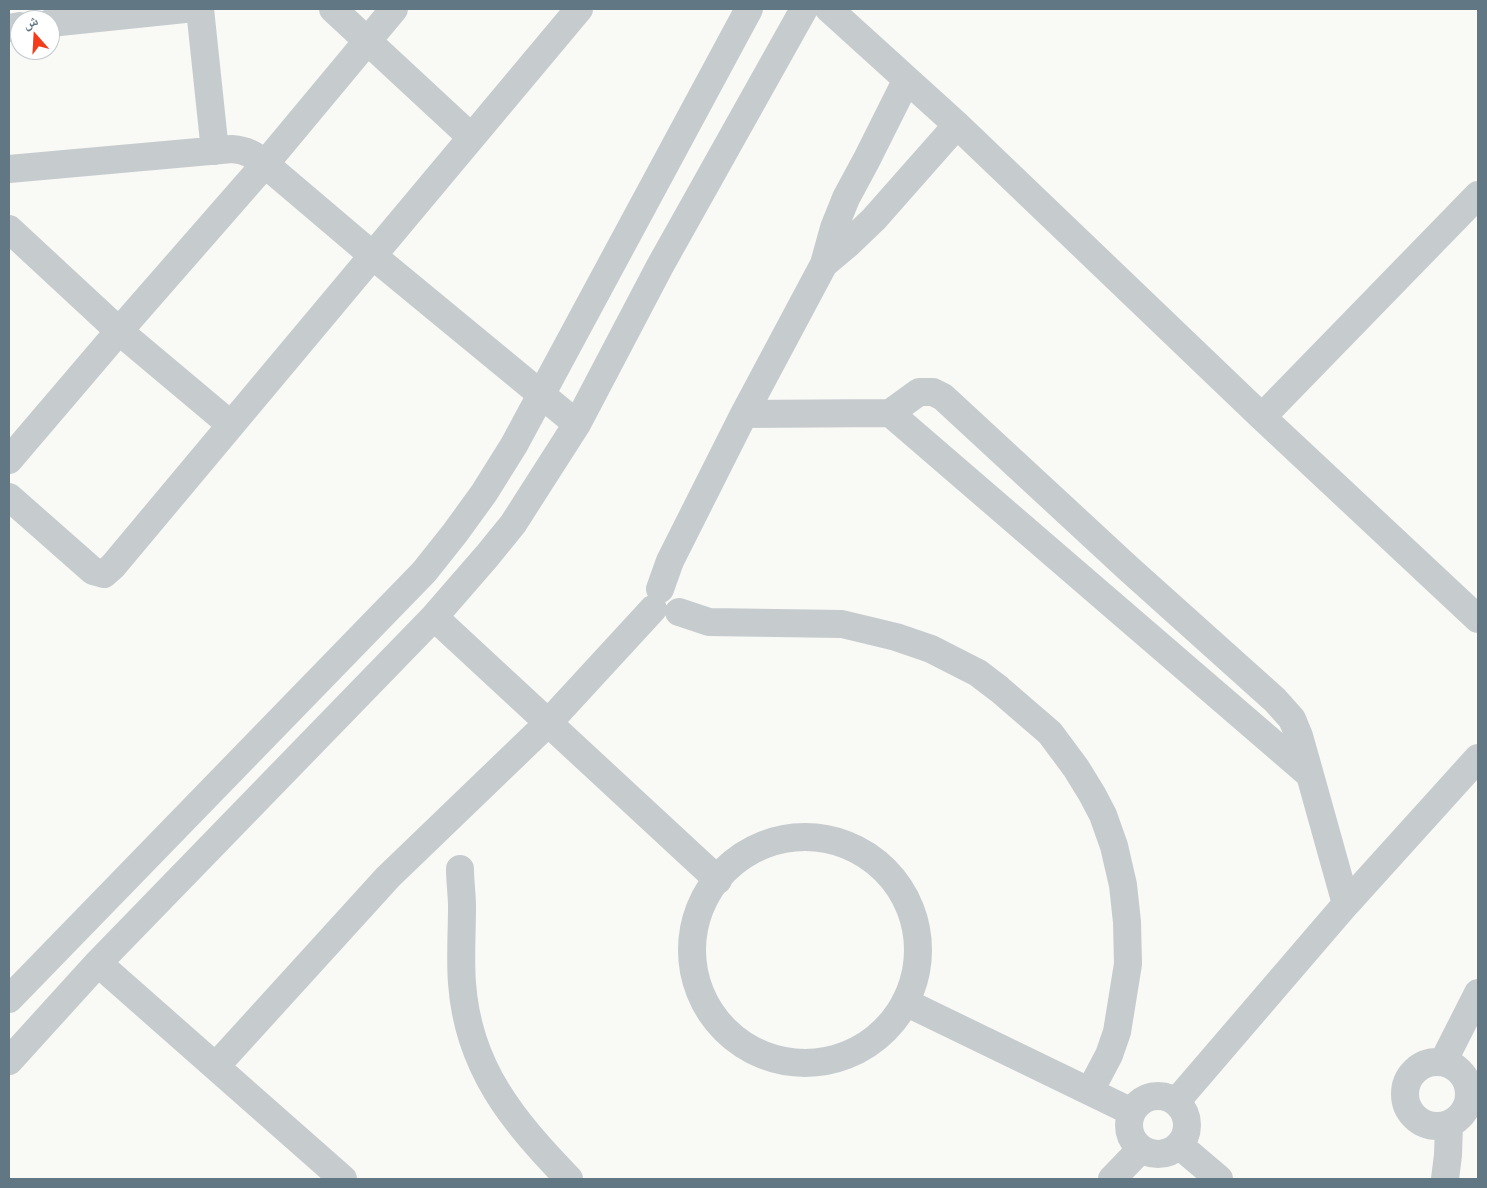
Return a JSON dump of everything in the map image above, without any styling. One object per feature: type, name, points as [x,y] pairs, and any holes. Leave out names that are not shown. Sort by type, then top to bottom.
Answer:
[{"type":"street","points":[[60,18],[185,9]]},
{"type":"street","points":[[200,9],[216,151]]},
{"type":"street","points":[[333,9],[471,138]]},
{"type":"street","points":[[9,460],[119,331],[266,164],[394,9]]},
{"type":"street","points":[[9,497],[93,571],[104,574],[113,566],[579,9]]},
{"type":"street","points":[[9,999],[424,572],[455,533],[484,493],[514,445],[749,9]]},
{"type":"street","points":[[828,9],[957,125],[1262,418],[1478,619]]},
{"type":"street","points":[[9,1061],[98,963],[434,617],[512,524],[577,424],[660,266],[799,10]]},
{"type":"street","points":[[216,1066],[388,877],[548,722],[656,599],[670,561],[744,414],[824,264],[834,228],[846,198],[868,159],[906,80]]},
{"type":"street","points":[[824,264],[874,219],[957,125]]},
{"type":"street","points":[[9,168],[216,151],[241,150],[249,152],[266,164],[372,255],[577,424]]},
{"type":"street","points":[[1262,418],[1478,194]]},
{"type":"street","points":[[13,242],[231,425]]},
{"type":"street","points":[[744,414],[890,413],[919,392],[933,392],[942,397],[1275,700],[1292,719],[1299,736],[1346,904]]},
{"type":"street","points":[[890,413],[1310,775]]},
{"type":"street","points":[[1071,569],[1097,540]]},
{"type":"street","points":[[1105,598],[1129,569]]},
{"type":"street","points":[[656,599],[657,615],[665,618],[673,617],[679,612],[709,622],[842,624],[896,636],[931,649],[978,673],[1050,733],[1076,768],[1103,815],[1114,846],[1123,885],[1127,922],[1128,964],[1117,1032],[1109,1055],[1090,1091]]},
{"type":"street","points":[[434,617],[718,880]]},
{"type":"street","points":[[1176,1102],[1346,904],[1478,758]]},
{"type":"street","points":[[816,838],[831,840],[868,856],[886,871],[896,883],[905,896],[916,925],[918,941],[916,973],[912,988],[905,1002],[888,1027],[877,1037],[858,1049],[837,1058],[792,1062],[763,1054],[750,1048],[726,1030],[707,1006],[701,992],[693,964],[694,934],[697,919],[705,898],[728,868],[754,850],[784,839],[816,838]]},
{"type":"street","points":[[460,869],[462,984],[467,1017],[474,1042],[483,1067],[498,1095],[519,1124],[569,1179]]},
{"type":"street","points":[[98,963],[343,1179]]},
{"type":"street","points":[[1443,1062],[1478,994]]},
{"type":"street","points":[[905,1002],[1132,1112]]},
{"type":"street","points":[[1431,1062],[1443,1062],[1460,1072],[1466,1081],[1469,1091],[1468,1101],[1464,1111],[1449,1124],[1437,1127],[1421,1123],[1409,1111],[1404,1100],[1404,1089],[1408,1078],[1420,1066],[1431,1062]]},
{"type":"street","points":[[1152,1096],[1164,1096],[1176,1102],[1184,1111],[1187,1123],[1186,1135],[1179,1145],[1168,1152],[1154,1154],[1141,1149],[1132,1139],[1128,1126],[1132,1112],[1140,1102],[1152,1096]]},
{"type":"street","points":[[1445,1179],[1449,1124]]},
{"type":"street","points":[[1179,1145],[1219,1179]]},
{"type":"street","points":[[1112,1179],[1141,1149]]}]
